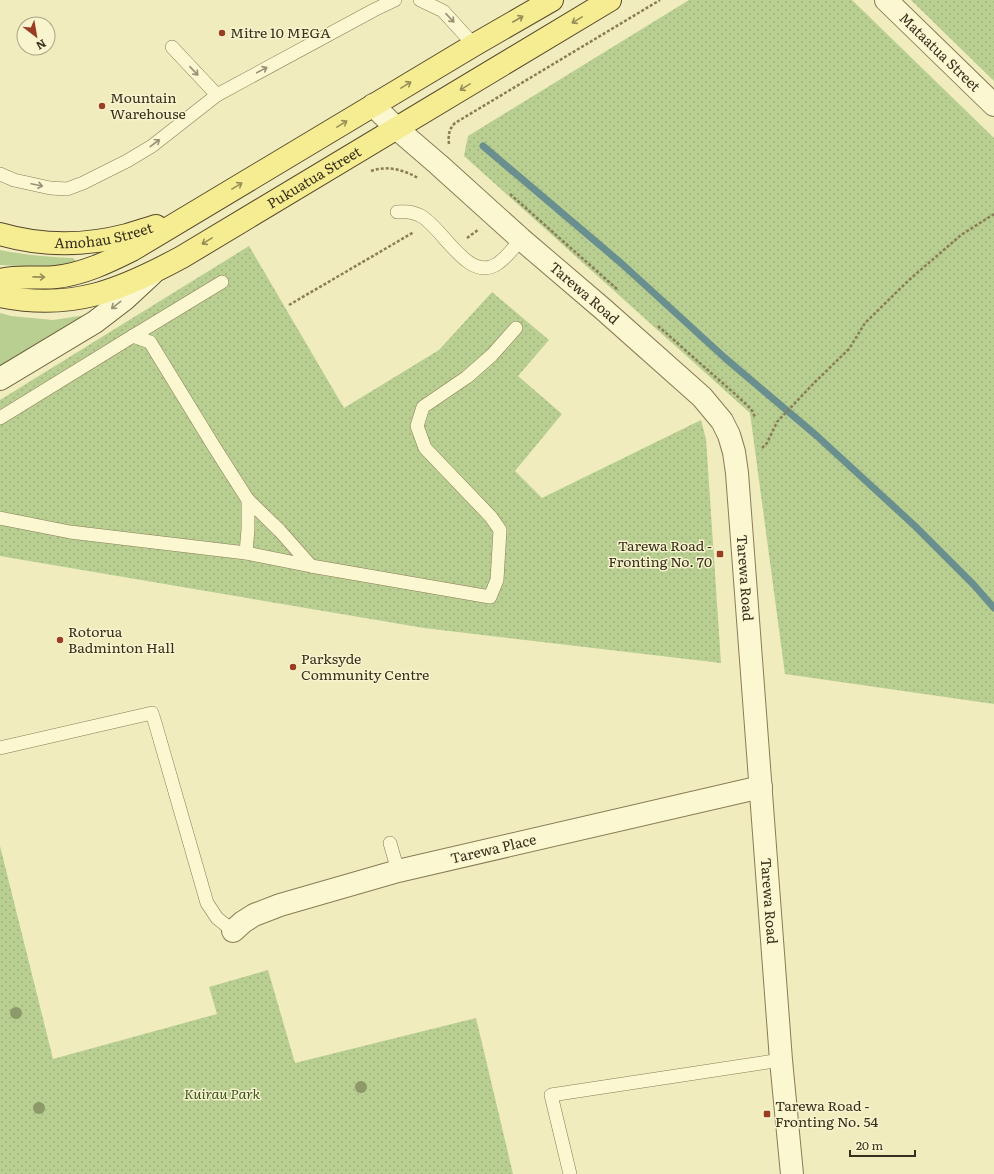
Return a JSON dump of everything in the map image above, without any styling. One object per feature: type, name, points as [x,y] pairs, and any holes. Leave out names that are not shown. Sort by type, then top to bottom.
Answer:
[{"type":"main road","points":[[0,280],[10,277],[55,277],[81,271],[105,263],[132,250],[373,105],[552,0]]},
{"type":"main road","name":"Pukuatua Street","points":[[0,296],[18,300],[49,301],[77,299],[125,285],[156,271],[610,0]]},
{"type":"main road","name":"Amohau Street","points":[[0,234],[40,243],[67,244],[97,241],[127,235],[164,223],[204,206]]},
{"type":"street","name":"Mataatua Street","points":[[886,0],[994,105]]},
{"type":"street","name":"Tarewa Road","points":[[373,105],[396,128],[521,239],[702,397],[722,420],[729,435],[734,452],[737,473],[792,1174]]},
{"type":"street","points":[[0,379],[95,322],[125,299],[156,271]]},
{"type":"street","name":"Tarewa Place","points":[[233,931],[254,915],[280,905],[398,871],[761,787]]},
{"type":"lane","points":[[0,174],[14,180],[50,188],[67,189],[83,183],[127,161],[152,146],[218,95],[395,0]]},
{"type":"lane","points":[[420,0],[443,11],[474,45]]},
{"type":"lane","points":[[172,47],[218,95]]},
{"type":"lane","points":[[397,212],[407,211],[421,216],[435,227],[453,249],[468,263],[480,267],[490,267],[497,264],[508,255],[521,239]]},
{"type":"lane","points":[[0,418],[222,282]]},
{"type":"lane","points":[[0,518],[70,532],[246,553],[311,566],[490,597],[497,580],[500,530],[490,517],[425,448],[418,426],[423,407],[467,377],[492,355],[516,328]]},
{"type":"lane","points":[[133,336],[150,342],[212,445],[248,500],[280,531],[311,566]]},
{"type":"lane","points":[[246,553],[248,500]]},
{"type":"lane","points":[[0,748],[152,712],[207,903],[218,918],[233,931]]},
{"type":"lane","points":[[390,843],[398,871]]},
{"type":"lane","points":[[570,1174],[551,1095],[782,1060]]},
{"type":"path","points":[[450,148],[449,134],[451,127],[455,123],[660,0]]},
{"type":"path","points":[[762,448],[767,443],[777,422],[783,414],[849,349],[865,323],[909,280],[961,235],[994,214]]},
{"type":"path","points":[[453,249],[478,230]]},
{"type":"path","points":[[289,305],[414,232],[419,236]]},
{"type":"green space","points":[[689,0],[852,0],[994,138],[994,704],[785,674],[750,413],[464,156],[468,136]]},
{"type":"green space","points":[[911,0],[994,0],[994,81]]},
{"type":"green space","points":[[249,246],[344,408],[439,350],[492,292],[549,340],[518,376],[562,414],[515,471],[542,498],[701,420],[706,439],[721,663],[424,628],[0,556],[0,400]]},
{"type":"green space","points":[[0,250],[36,256],[73,258],[77,262],[61,268],[0,265]]},
{"type":"green space","points":[[0,313],[11,316],[53,320],[86,315],[83,319],[0,367]]},
{"type":"green space","name":"Kuirau Park","points":[[0,846],[53,1059],[217,1014],[209,987],[268,970],[295,1063],[476,1018],[513,1174],[0,1174]]},
{"type":"waterway","points":[[483,146],[621,263],[725,358],[817,436],[916,527],[973,584],[994,608]]},
{"type":"place","name":"Mitre 10 MEGA","points":[[222,33]]},
{"type":"place","name":"Mountain Warehouse","points":[[102,106]]},
{"type":"place","name":"Tarewa Road - Fronting No. 70","points":[[720,554]]},
{"type":"place","name":"Rotorua Badminton Hall","points":[[60,640]]},
{"type":"place","name":"Parksyde Community Centre","points":[[293,667]]},
{"type":"place","name":"Tarewa Road - Fronting No. 54","points":[[767,1114]]}]
